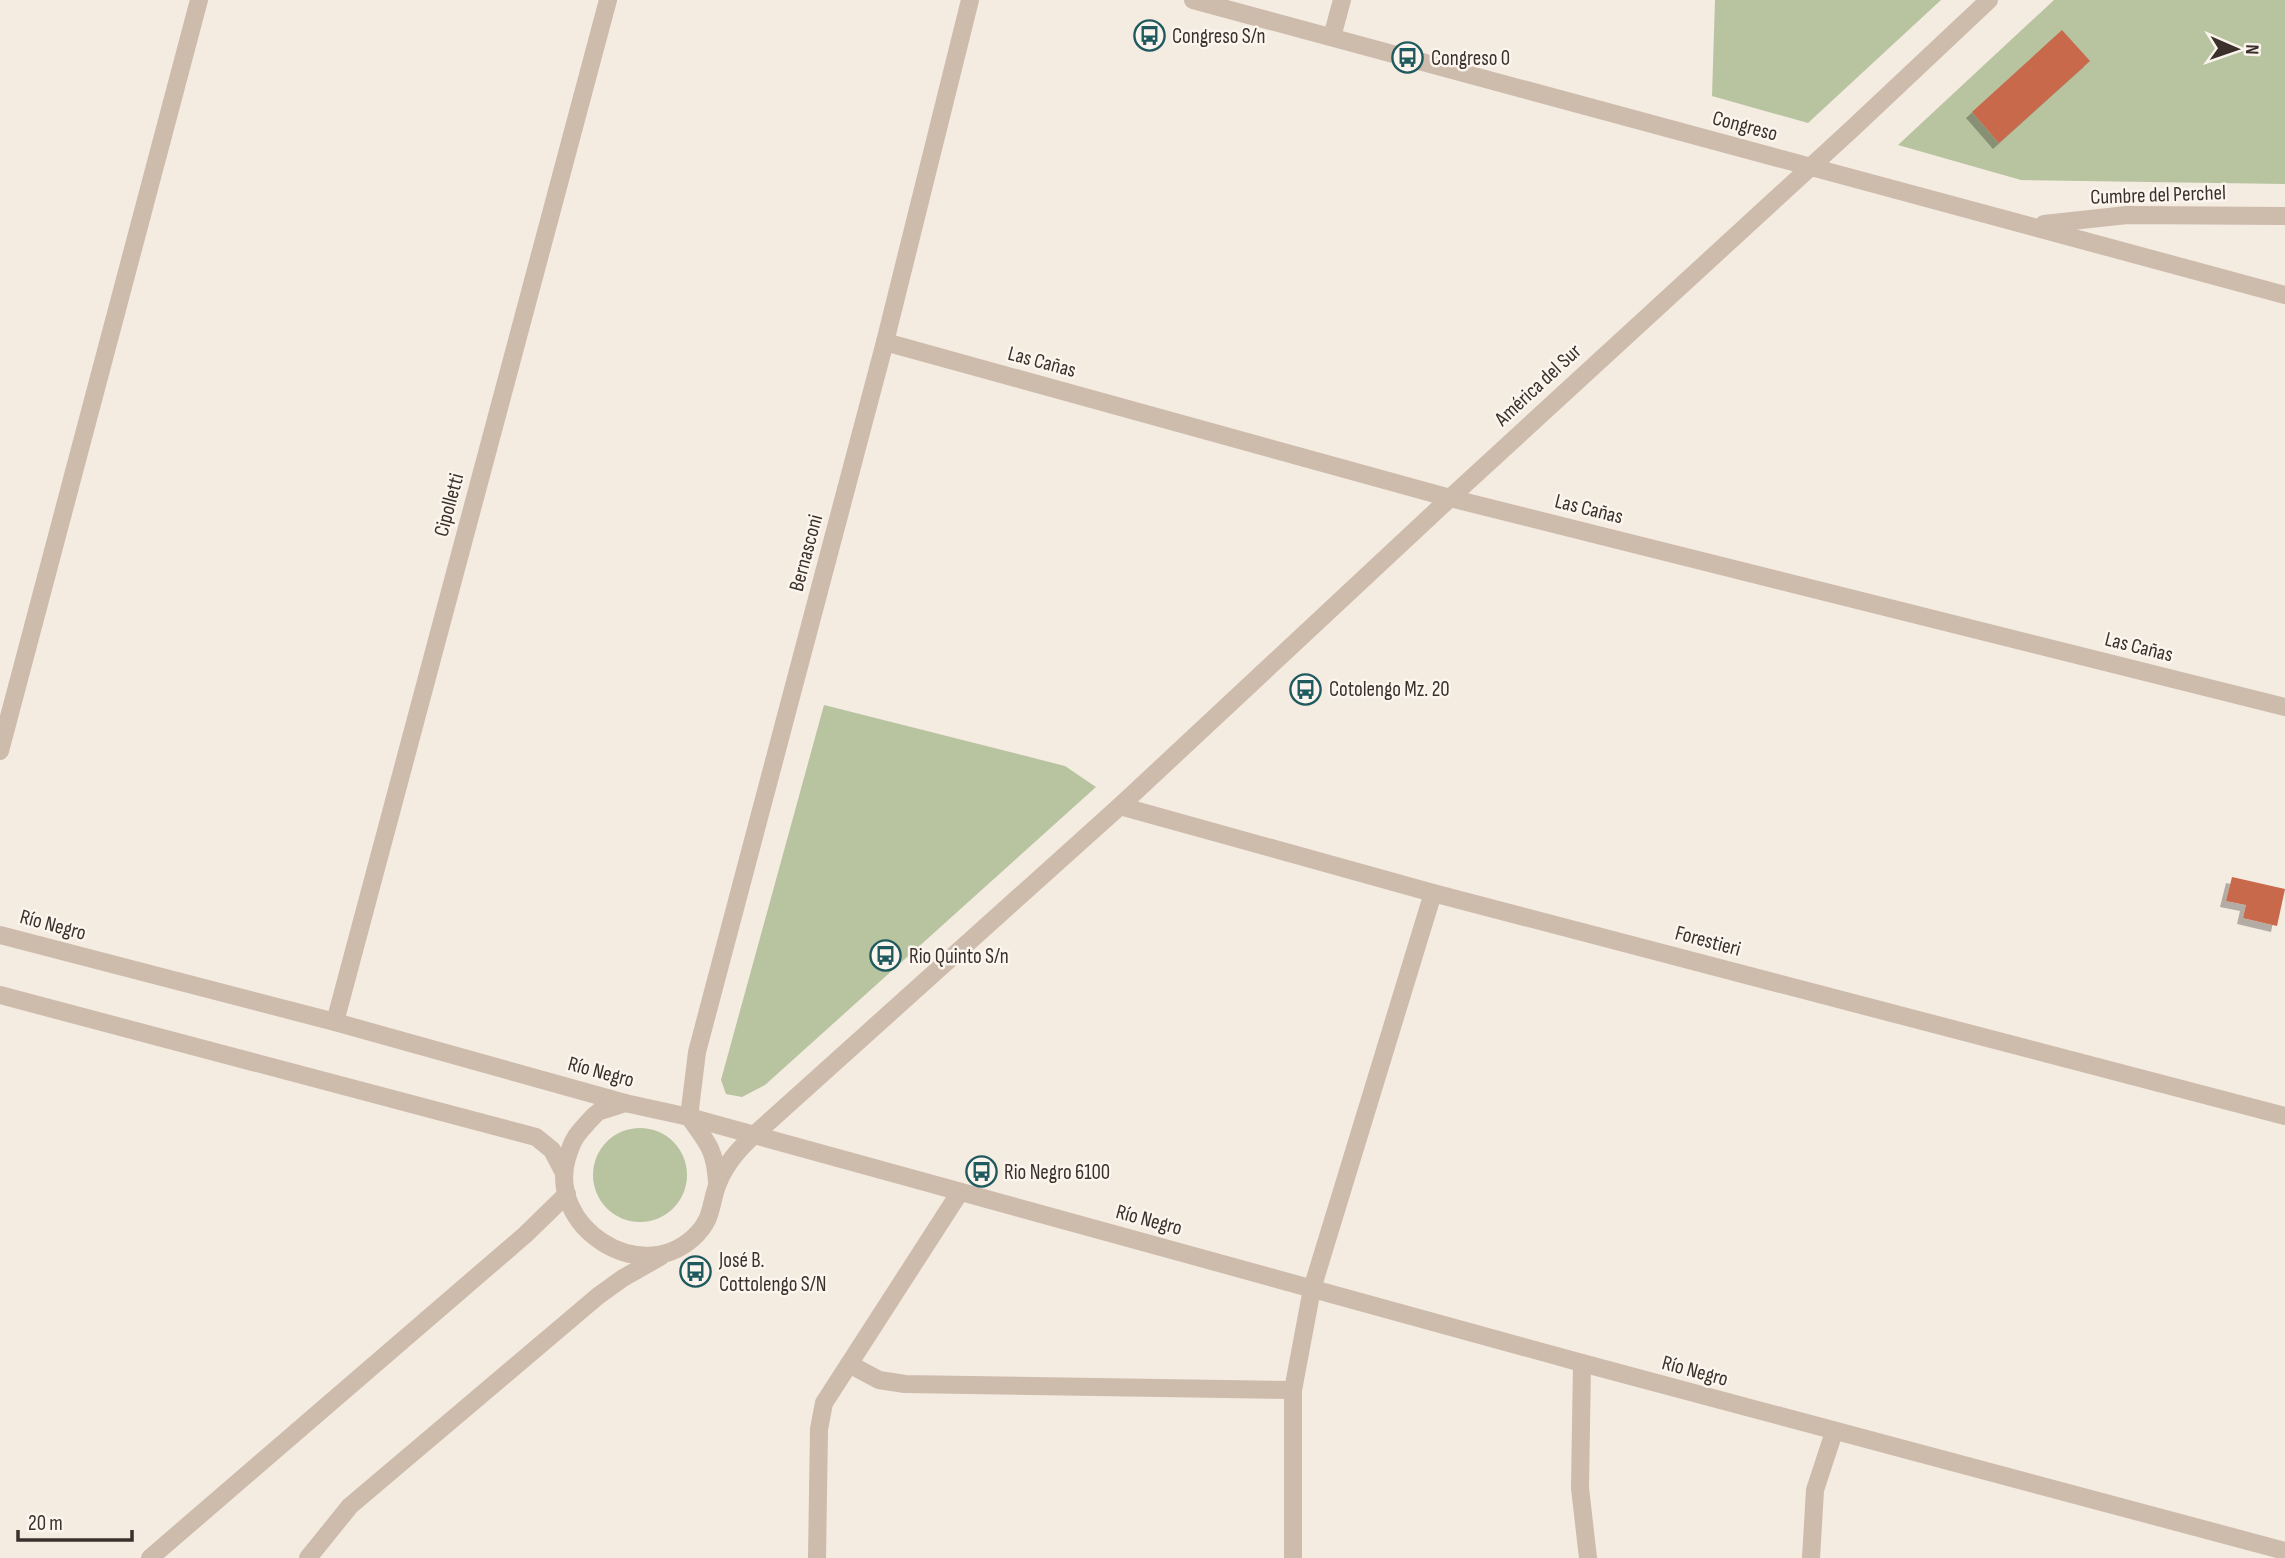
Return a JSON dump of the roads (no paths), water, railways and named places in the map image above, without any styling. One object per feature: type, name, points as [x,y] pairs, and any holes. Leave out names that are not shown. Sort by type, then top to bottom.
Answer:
[{"type":"street","points":[[0,751],[199,0]]},
{"type":"street","name":"Cipolletti","points":[[335,1022],[608,0]]},
{"type":"street","name":"Bernasconi","points":[[689,1117],[697,1052],[885,342],[970,0]]},
{"type":"street","name":"Congreso","points":[[1194,0],[2285,295]]},
{"type":"street","points":[[1332,37],[1342,0]]},
{"type":"street","name":"América del Sur","points":[[718,1184],[732,1157],[754,1135],[1120,806],[1989,0]]},
{"type":"street","name":"Cumbre del Perchel","points":[[2032,225],[2127,215],[2285,216]]},
{"type":"street","name":"Las Cañas","points":[[885,342],[1450,498],[2285,707]]},
{"type":"street","name":"Forestieri","points":[[1120,806],[1433,893],[2285,1116]]},
{"type":"street","points":[[1293,1558],[1293,1390],[1312,1289],[1433,893]]},
{"type":"street","name":"Río Negro","points":[[0,935],[335,1022],[625,1103],[689,1117],[1834,1432],[2285,1550]]},
{"type":"street","points":[[0,995],[536,1138],[551,1150],[563,1171],[568,1205],[595,1239],[616,1251],[645,1257],[671,1251]]},
{"type":"street","points":[[563,1171],[573,1138],[597,1112],[625,1103]]},
{"type":"street","points":[[308,1558],[350,1506],[577,1314],[623,1278],[692,1238],[711,1214],[718,1184],[716,1160],[710,1145],[689,1117]]},
{"type":"street","points":[[817,1558],[818,1429],[824,1403],[960,1192]]},
{"type":"street","points":[[150,1558],[526,1234],[567,1194]]},
{"type":"street","points":[[1582,1363],[1580,1488],[1588,1558]]},
{"type":"street","points":[[849,1364],[879,1380],[905,1384],[1293,1390]]},
{"type":"street","points":[[1811,1558],[1815,1490],[1834,1432]]},
{"type":"place","name":"Congreso S/n","points":[[1149,36]]},
{"type":"place","name":"Congreso 0","points":[[1408,58]]},
{"type":"place","name":"Cotolengo Mz. 20","points":[[1306,689]]},
{"type":"place","name":"Rio Quinto S/n","points":[[886,956]]},
{"type":"place","name":"Rio Negro 6100","points":[[981,1172]]},
{"type":"place","name":"José B. Cottolengo S/N","points":[[696,1272]]}]
